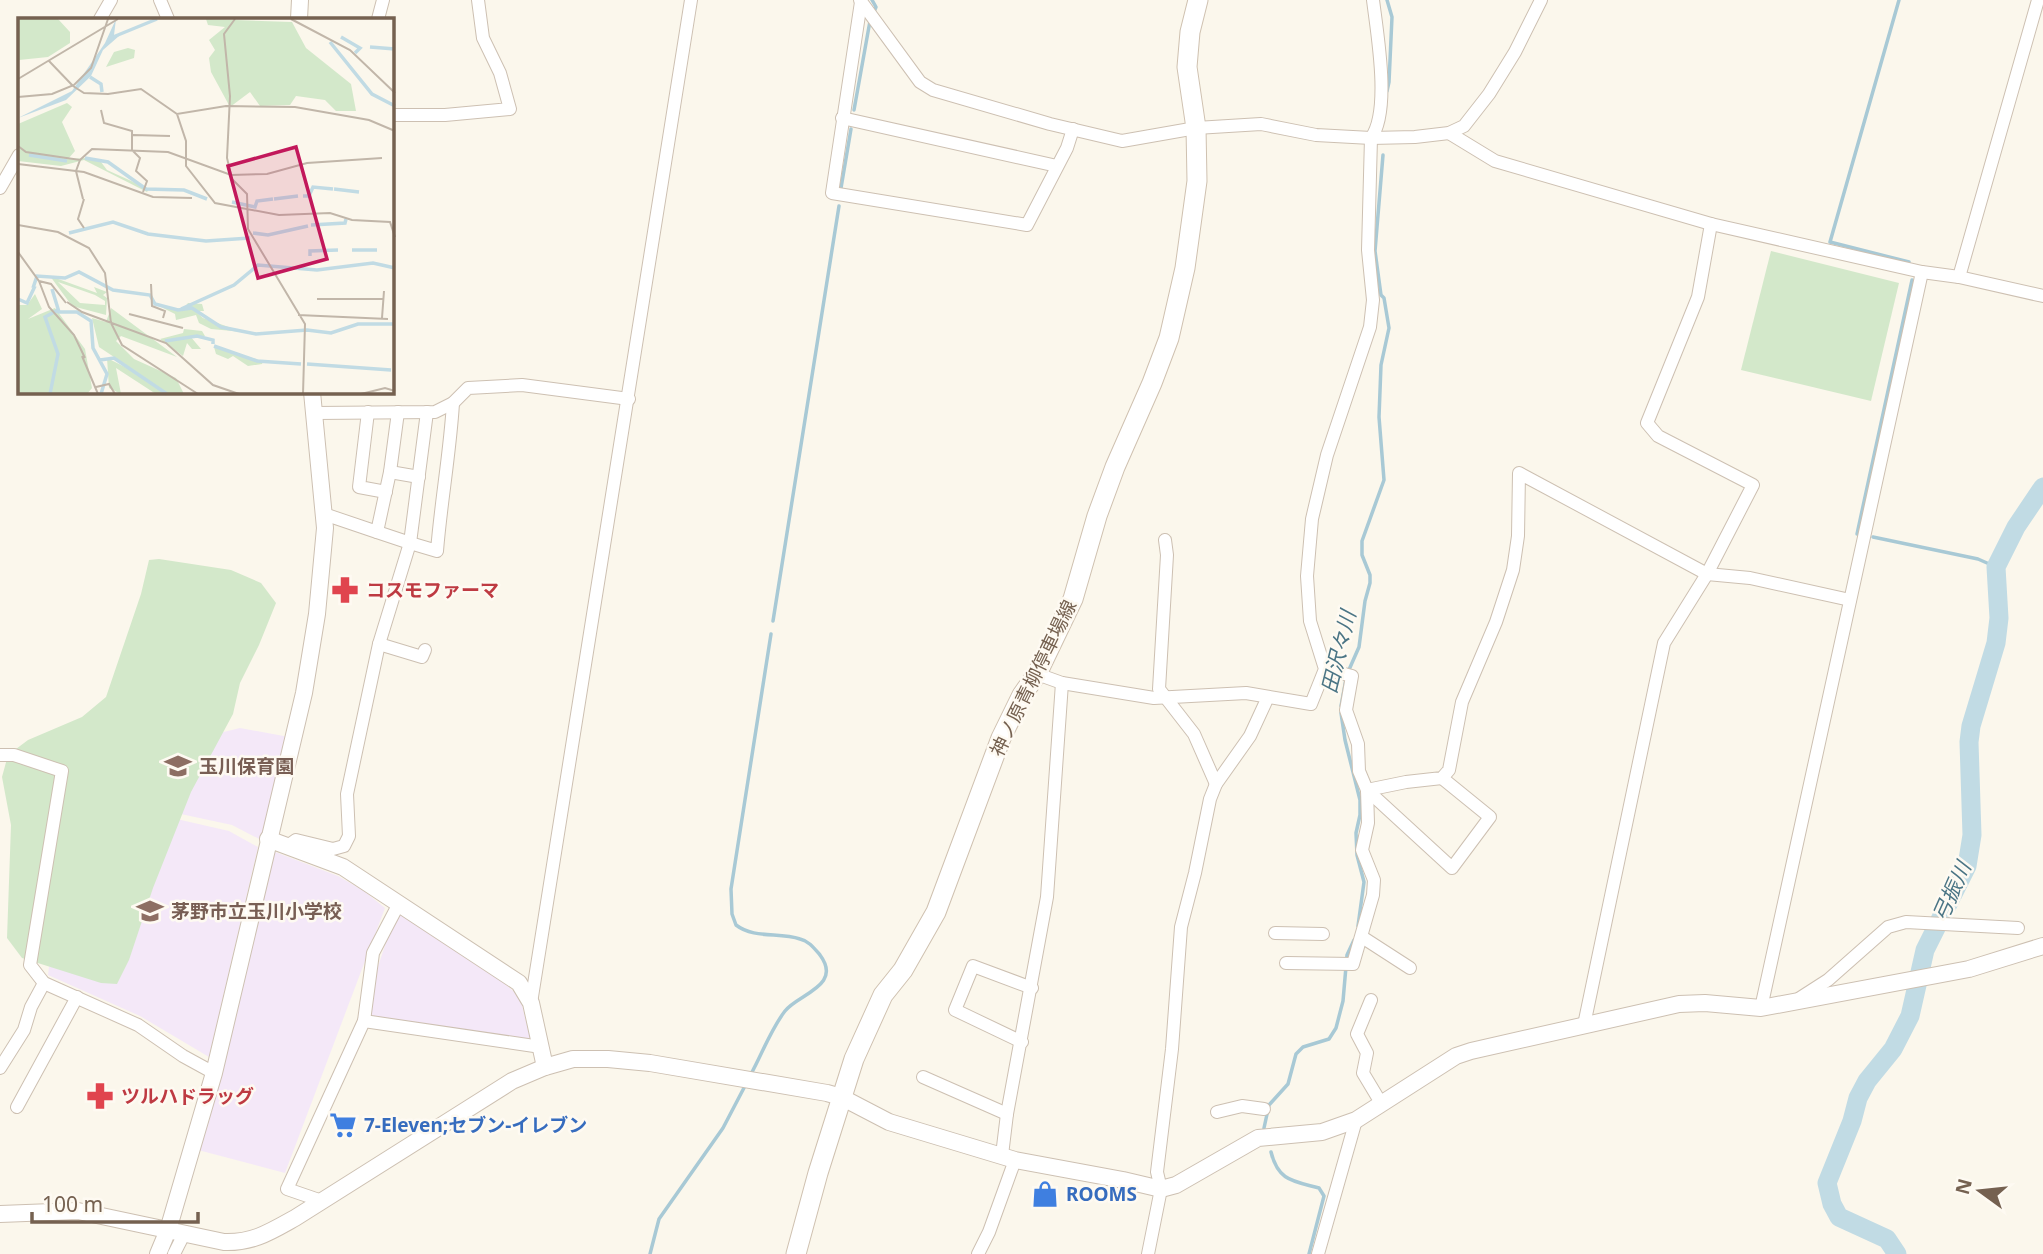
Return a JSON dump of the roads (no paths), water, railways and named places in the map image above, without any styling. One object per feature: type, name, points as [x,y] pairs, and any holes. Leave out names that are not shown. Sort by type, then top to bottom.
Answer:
[{"type":"main road","name":"神ノ原青柳停車場線","points":[[796,1254],[854,1059],[883,995],[903,970],[936,912],[1001,738],[1021,695],[1037,674],[1073,599],[1097,516],[1115,467],[1169,338],[1190,238],[1197,181],[1196,128],[1187,67],[1190,32],[1198,0]]},
{"type":"street","points":[[101,18],[111,0]]},
{"type":"street","points":[[160,0],[168,18]]},
{"type":"street","points":[[299,18],[300,0]]},
{"type":"street","points":[[378,18],[383,0]]},
{"type":"street","points":[[394,115],[444,115],[510,109],[500,74],[483,38],[478,0]]},
{"type":"street","points":[[531,1003],[691,0]]},
{"type":"street","points":[[1037,674],[1062,683],[1154,698],[1246,693],[1311,704],[1325,669],[1310,621],[1307,576],[1311,519],[1327,454],[1370,327],[1373,300],[1368,250],[1371,138],[1378,129],[1382,74],[1373,0]]},
{"type":"street","points":[[860,1],[920,82],[933,90],[1122,141],[1196,128],[1261,124],[1316,135],[1371,138],[1449,133],[1464,126],[1489,94],[1515,52],[1541,0]]},
{"type":"street","points":[[1959,276],[2038,0]]},
{"type":"street","points":[[860,1],[832,193],[1027,225],[1067,148],[1073,129]]},
{"type":"street","points":[[842,118],[1057,166]]},
{"type":"street","points":[[1449,133],[1495,161],[1710,224],[1922,272],[1959,276],[2043,296]]},
{"type":"street","points":[[0,188],[18,157]]},
{"type":"street","points":[[1584,1026],[1664,643],[1707,574],[1753,485],[1658,436],[1647,424],[1698,297],[1710,224]]},
{"type":"street","points":[[1761,1008],[1922,272]]},
{"type":"street","points":[[315,413],[435,412],[453,403],[468,388],[522,385],[629,399]]},
{"type":"street","points":[[159,1254],[214,1073],[304,693],[317,614],[325,528],[312,394]]},
{"type":"street","points":[[324,514],[438,551],[440,507],[450,446],[453,403]]},
{"type":"street","points":[[368,412],[359,487],[386,492]]},
{"type":"street","points":[[377,532],[390,472],[398,412]]},
{"type":"street","points":[[289,845],[296,840],[333,849],[344,846],[349,836],[346,794],[379,644],[410,543],[427,412]]},
{"type":"street","points":[[390,472],[419,477]]},
{"type":"street","points":[[1367,790],[1442,778],[1449,770],[1462,702],[1496,622],[1513,570],[1518,536],[1519,473],[1707,574],[1749,579],[1850,600]]},
{"type":"street","points":[[1166,540],[1158,689],[1194,734],[1216,784]]},
{"type":"street","points":[[379,644],[422,657],[425,650]]},
{"type":"street","points":[[1286,963],[1353,964],[1373,895],[1374,880],[1362,850],[1368,823],[1367,790],[1359,771],[1358,744],[1346,710],[1346,675],[1325,669]]},
{"type":"street","points":[[978,1254],[989,1232],[1008,1158],[1007,1114],[1047,897],[1062,683]]},
{"type":"street","points":[[1148,1254],[1161,1189],[1157,1172],[1172,1049],[1181,927],[1210,799],[1216,784],[1250,736],[1268,697]]},
{"type":"street","points":[[0,755],[14,755],[62,771],[30,965],[44,983],[138,1025],[183,1056],[214,1073]]},
{"type":"street","points":[[1367,790],[1452,868],[1490,817],[1442,778]]},
{"type":"street","points":[[268,839],[343,867],[400,902],[519,983],[531,1003],[545,1067]]},
{"type":"street","points":[[322,1201],[287,1189],[364,1021],[373,953],[394,911]]},
{"type":"street","points":[[1795,1001],[1828,980],[1888,927],[1906,922],[2018,928]]},
{"type":"street","points":[[1275,933],[1323,934]]},
{"type":"street","points":[[1362,937],[1410,968]]},
{"type":"street","points":[[0,1214],[78,1211],[224,1241],[243,1242],[267,1234],[512,1081],[573,1059],[650,1063],[841,1097],[889,1122],[1008,1158],[1161,1189],[1176,1185],[1258,1138],[1322,1132],[1356,1120],[1456,1056],[1679,1004],[1705,1003],[1761,1008],[1969,969],[2043,946]]},
{"type":"street","points":[[1022,1042],[955,1010],[973,966],[1032,988]]},
{"type":"street","points":[[0,1068],[24,1030],[44,983]]},
{"type":"street","points":[[17,1107],[77,997]]},
{"type":"street","points":[[1371,1000],[1357,1034],[1367,1053],[1363,1073],[1381,1103]]},
{"type":"street","points":[[364,1021],[541,1047]]},
{"type":"street","points":[[923,1077],[1007,1114]]},
{"type":"street","points":[[1217,1112],[1241,1106],[1264,1109]]},
{"type":"street","points":[[1318,1254],[1356,1120]]},
{"type":"street","points":[[174,1254],[185,1232]]},
{"type":"waterway","points":[[872,0],[876,7],[873,14]]},
{"type":"waterway","name":"田沢々川","points":[[1387,0],[1392,17],[1387,91]]},
{"type":"waterway","points":[[1899,0],[1830,242],[1909,262]]},
{"type":"waterway","points":[[854,110],[870,21]]},
{"type":"waterway","points":[[841,188],[851,129]]},
{"type":"waterway","name":"田沢々川","points":[[1348,672],[1359,647],[1370,583],[1370,575],[1362,555],[1362,541],[1384,480],[1379,417],[1381,365],[1389,328],[1375,251],[1383,155]]},
{"type":"waterway","points":[[773,621],[839,206]]},
{"type":"waterway","points":[[1859,534],[1912,280]]},
{"type":"waterway","name":"弓振川","points":[[1897,1254],[1887,1239],[1839,1217],[1832,1204],[1827,1183],[1852,1121],[1858,1098],[1867,1081],[1893,1049],[1910,1016],[1925,950],[1967,866],[1972,835],[1969,742],[1971,726],[1996,643],[1999,618],[1996,567],[2016,527],[2043,487]]},
{"type":"waterway","points":[[1873,537],[1978,559],[1996,567]]},
{"type":"waterway","points":[[751,1074],[785,1011],[816,988],[826,974],[826,966],[820,955],[806,941],[751,932],[736,925],[732,914],[731,889],[771,634]]},
{"type":"waterway","name":"田沢々川","points":[[1341,706],[1346,679]]},
{"type":"waterway","name":"田沢々川","points":[[1341,713],[1360,800],[1356,833],[1357,855],[1364,882],[1358,926]]},
{"type":"waterway","name":"田沢々川","points":[[1264,1128],[1269,1105],[1288,1084],[1296,1054],[1303,1047],[1329,1039],[1336,1028],[1343,1001],[1347,955],[1354,940]]},
{"type":"waterway","points":[[650,1254],[659,1219],[723,1128],[746,1084]]},
{"type":"waterway","name":"田沢々川","points":[[1271,1152],[1282,1174],[1294,1181],[1319,1188],[1324,1196],[1309,1254]]},
{"type":"place","name":"コスモファーマ","points":[[345,590]]},
{"type":"place","name":"玉川保育園","points":[[178,766]]},
{"type":"place","name":"茅野市立玉川小学校","points":[[150,911]]},
{"type":"place","name":"ツルハドラッグ","points":[[100,1096]]},
{"type":"place","name":"7-Eleven;セブン-イレブン","points":[[343,1125]]},
{"type":"place","name":"ROOMS","points":[[1045,1194]]}]
